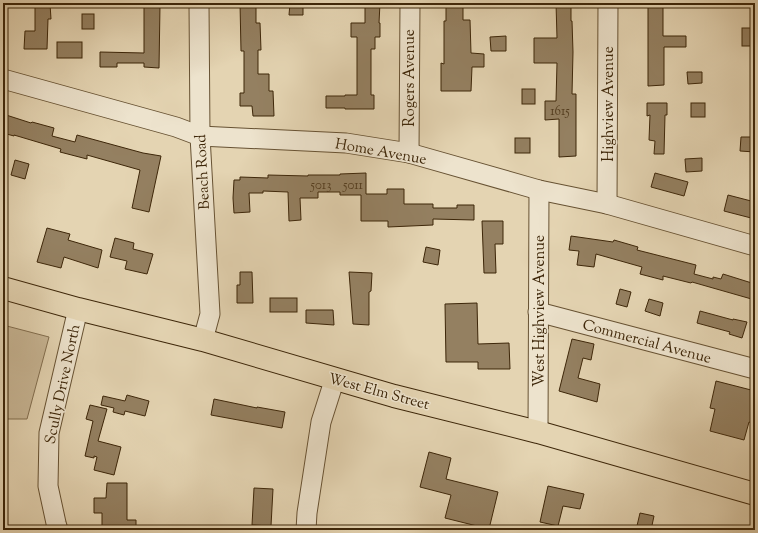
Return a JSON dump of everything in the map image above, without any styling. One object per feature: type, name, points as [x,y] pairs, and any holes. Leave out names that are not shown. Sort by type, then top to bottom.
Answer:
[{"type":"main road","name":"West Elm Street","points":[[3,288],[78,309],[203,340],[394,396],[538,432],[755,494]]},
{"type":"street","name":"Beach Road","points":[[199,3],[200,136],[210,314],[203,340]]},
{"type":"street","name":"Rogers Avenue","points":[[409,153],[410,3]]},
{"type":"street","name":"Highview Avenue","points":[[607,204],[608,3]]},
{"type":"street","name":"Home Avenue","points":[[3,79],[176,127],[200,136],[346,143],[409,153],[539,190],[607,204],[755,246]]},
{"type":"street","name":"West Highview Avenue","points":[[538,432],[539,190]]},
{"type":"street","name":"Scully Drive North","points":[[58,530],[48,486],[49,433],[78,309]]},
{"type":"street","name":"Commercial Avenue","points":[[538,312],[755,369]]},
{"type":"street","points":[[306,530],[306,513],[321,422],[335,378]]},
{"type":"shaded area","points":[[3,325],[49,337],[27,419],[3,419]]},
{"type":"building","points":[[240,3],[256,3],[256,23],[260,23],[261,50],[258,50],[258,74],[269,74],[269,91],[273,91],[274,116],[253,116],[252,106],[240,106],[240,93],[244,93],[244,51],[241,51]]},
{"type":"building","points":[[290,3],[303,3],[303,15],[289,15]]},
{"type":"building","points":[[365,3],[380,3],[380,37],[375,37],[375,49],[371,49],[371,95],[374,95],[374,109],[326,108],[326,96],[357,95],[357,37],[351,37],[351,23],[365,23]]},
{"type":"building","points":[[446,3],[463,3],[463,20],[470,20],[471,53],[484,54],[484,67],[472,67],[471,91],[441,91],[441,63],[444,64],[444,21],[446,21]]},
{"type":"building","points":[[556,3],[571,3],[573,52],[572,94],[576,94],[576,156],[559,157],[559,119],[545,120],[545,101],[556,101],[557,63],[534,63],[534,38],[557,38]]},
{"type":"building","points":[[648,3],[663,3],[663,36],[686,36],[686,47],[664,47],[664,85],[648,86]]},
{"type":"building","points":[[50,4],[51,19],[48,19],[47,49],[24,49],[25,31],[35,31],[35,5]]},
{"type":"building","points":[[144,5],[160,5],[159,68],[144,67],[144,63],[117,63],[117,67],[100,67],[100,52],[144,53]]},
{"type":"building","points":[[82,14],[94,14],[94,29],[82,29]]},
{"type":"building","points":[[742,28],[755,28],[755,46],[742,46]]},
{"type":"building","points":[[506,36],[506,51],[491,51],[490,37]]},
{"type":"building","points":[[57,42],[82,42],[82,58],[57,58]]},
{"type":"building","points":[[687,72],[702,72],[702,83],[688,84]]},
{"type":"building","points":[[522,89],[535,89],[535,104],[522,104]]},
{"type":"building","points":[[647,103],[667,103],[667,115],[665,115],[664,154],[654,154],[655,141],[649,140],[650,115],[647,116]]},
{"type":"building","points":[[691,103],[705,103],[705,117],[691,117]]},
{"type":"building","points":[[3,114],[31,123],[54,128],[52,136],[75,142],[77,135],[143,153],[161,156],[149,212],[132,208],[140,170],[87,155],[87,159],[60,152],[61,149],[3,133]]},
{"type":"building","points":[[741,137],[755,137],[755,152],[740,151]]},
{"type":"building","points":[[515,138],[530,138],[530,153],[515,153]]},
{"type":"building","points":[[702,158],[702,171],[686,172],[685,159]]},
{"type":"building","points":[[15,160],[29,164],[25,179],[11,175]]},
{"type":"building","points":[[366,173],[366,194],[387,194],[387,189],[404,189],[404,204],[433,204],[433,208],[457,208],[457,205],[474,205],[474,220],[433,219],[433,225],[388,227],[388,221],[361,221],[361,195],[340,195],[340,192],[318,192],[318,198],[300,198],[301,220],[289,221],[288,192],[263,191],[263,193],[249,193],[250,212],[234,213],[234,180],[240,180],[240,177],[268,178],[268,175],[308,176]]},
{"type":"building","points":[[655,173],[688,182],[684,196],[651,187]]},
{"type":"building","points":[[728,195],[755,202],[755,219],[724,211]]},
{"type":"building","points":[[482,221],[503,221],[503,244],[495,244],[496,273],[484,273]]},
{"type":"building","points":[[47,228],[70,234],[68,240],[102,250],[98,268],[64,257],[61,268],[37,262]]},
{"type":"building","points":[[571,236],[613,242],[614,240],[638,247],[637,250],[696,265],[694,274],[713,279],[713,277],[721,279],[723,274],[755,284],[755,300],[692,282],[663,276],[663,280],[640,274],[642,267],[596,254],[594,267],[577,265],[579,251],[569,250]]},
{"type":"building","points":[[115,238],[134,243],[133,249],[153,254],[147,274],[125,269],[127,261],[110,257]]},
{"type":"building","points":[[426,247],[440,250],[438,265],[423,262]]},
{"type":"building","points":[[240,272],[252,272],[253,303],[237,303],[237,285],[240,285]]},
{"type":"building","points":[[349,272],[372,273],[371,291],[369,292],[369,325],[353,324]]},
{"type":"building","points":[[620,289],[631,292],[627,307],[616,304]]},
{"type":"building","points":[[270,298],[297,298],[297,312],[270,312]]},
{"type":"building","points":[[649,299],[663,303],[660,316],[645,311]]},
{"type":"building","points":[[477,303],[478,344],[509,343],[510,369],[478,369],[478,362],[446,362],[445,304]]},
{"type":"building","points":[[306,310],[333,310],[334,325],[306,323]]},
{"type":"building","points":[[700,311],[733,320],[747,322],[742,338],[729,334],[730,332],[697,323]]},
{"type":"building","points":[[572,339],[594,344],[591,360],[583,358],[578,378],[600,384],[597,402],[559,391]]},
{"type":"building","points":[[716,381],[755,391],[755,424],[749,422],[744,440],[710,431],[715,409],[710,408]]},
{"type":"building","points":[[127,395],[149,401],[145,416],[125,411],[124,415],[113,412],[114,408],[101,405],[103,396],[125,401]]},
{"type":"building","points":[[214,399],[285,412],[282,428],[211,415]]},
{"type":"building","points":[[90,405],[107,409],[98,441],[121,447],[114,475],[94,470],[97,457],[94,456],[94,458],[85,456],[93,421],[86,419]]},
{"type":"building","points":[[429,452],[451,458],[446,479],[498,492],[489,529],[445,518],[451,495],[420,487]]},
{"type":"building","points":[[107,483],[127,483],[127,520],[136,520],[136,530],[102,530],[102,513],[94,513],[94,498],[106,498]]},
{"type":"building","points":[[548,486],[584,494],[580,509],[563,506],[558,526],[540,522]]},
{"type":"building","points":[[254,488],[273,489],[271,526],[252,525]]},
{"type":"building","points":[[640,513],[654,516],[651,530],[636,530]]}]
